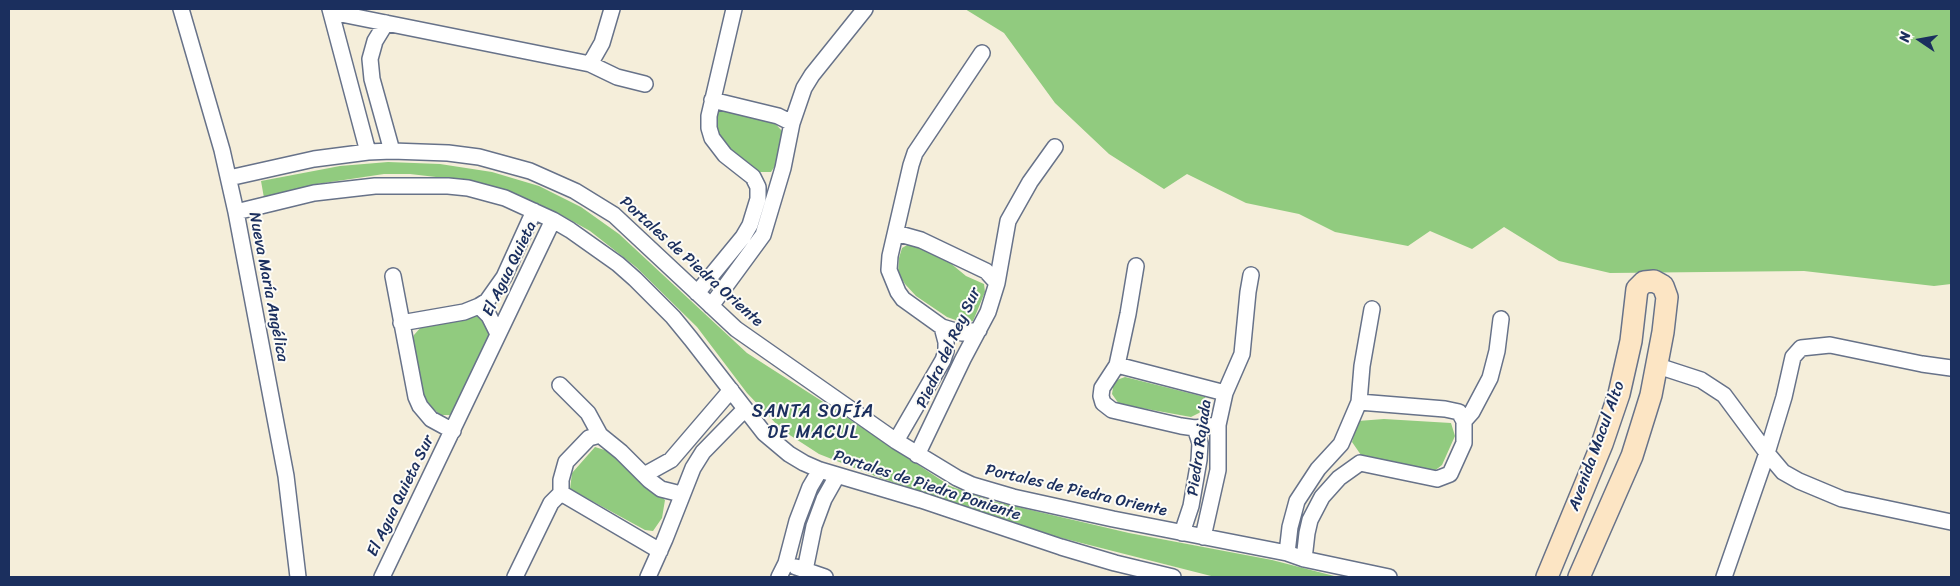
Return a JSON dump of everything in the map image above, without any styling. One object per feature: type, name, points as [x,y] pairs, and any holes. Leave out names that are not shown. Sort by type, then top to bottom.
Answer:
[{"type":"street","name":"Nueva María Angélica","points":[[181,9],[236,212],[286,476],[298,577]]},
{"type":"street","points":[[590,64],[602,44],[612,9]]},
{"type":"street","points":[[697,293],[750,225],[758,200],[758,187],[753,177],[725,155],[712,138],[709,128],[712,100],[734,9]]},
{"type":"street","points":[[711,306],[763,236],[783,168],[792,123],[804,88],[812,75],[865,9]]},
{"type":"street","points":[[368,152],[330,10],[386,24],[590,64],[617,77],[645,84]]},
{"type":"street","points":[[386,24],[375,41],[370,59],[372,79],[392,151]]},
{"type":"street","points":[[979,330],[962,333],[942,327],[904,299],[892,282],[889,270],[890,256],[915,153],[982,53]]},
{"type":"street","points":[[712,100],[778,116],[792,123]]},
{"type":"street","name":"Piedra del Rey Sur","points":[[917,455],[988,312],[997,283],[1008,221],[1030,182],[1055,147]]},
{"type":"street","name":"Portales de Piedra Oriente","points":[[228,178],[314,159],[368,152],[448,153],[504,163],[553,180],[594,201],[614,215],[736,329],[896,441],[957,478],[990,491],[1182,533],[1287,553],[1389,577]]},
{"type":"street","points":[[753,177],[770,178],[777,175],[783,168]]},
{"type":"street","name":"Portales de Piedra Poniente","points":[[236,212],[332,190],[375,186],[416,185],[468,188],[496,196],[553,220],[618,264],[656,298],[692,339],[764,433],[789,454],[820,470],[837,476],[921,500],[1144,574],[1169,577]]},
{"type":"street","name":"El Agua Quieta","points":[[498,334],[489,316],[479,306],[492,295],[501,282],[534,211]]},
{"type":"street","name":"El Agua Quieta","points":[[453,431],[553,220]]},
{"type":"street","points":[[896,233],[921,240],[986,271],[997,283]]},
{"type":"street","points":[[1136,266],[1128,314],[1116,365],[1102,388],[1101,396],[1107,408],[1195,428],[1218,425]]},
{"type":"street","name":"Piedra Rajada","points":[[1203,537],[1218,470],[1218,425],[1225,393],[1242,354],[1251,275]]},
{"type":"street","points":[[393,276],[413,386],[420,406],[431,419],[453,431]]},
{"type":"street","name":"Avenida Macul Alto","points":[[1547,577],[1602,444],[1619,394],[1631,341],[1637,289],[1640,285],[1649,281],[1659,282],[1663,286],[1667,297],[1658,366],[1643,423],[1632,456],[1579,577]]},
{"type":"street","points":[[401,323],[458,313],[479,306]]},
{"type":"street","points":[[1287,553],[1290,527],[1297,501],[1318,469],[1341,444],[1359,402],[1362,366],[1372,309]]},
{"type":"street","points":[[1464,421],[1472,412],[1490,378],[1502,319]]},
{"type":"street","points":[[896,441],[943,360],[946,342],[942,327]]},
{"type":"street","points":[[1724,577],[1767,453],[1784,397],[1793,357],[1801,348],[1830,345],[1951,368]]},
{"type":"street","points":[[1116,365],[1225,393]]},
{"type":"street","points":[[1658,366],[1702,380],[1724,395],[1783,472],[1799,481],[1842,499],[1951,522]]},
{"type":"street","points":[[560,385],[588,413],[600,435],[621,452],[644,475],[661,489],[681,494]]},
{"type":"street","points":[[644,475],[671,460],[731,390]]},
{"type":"street","points":[[1341,444],[1360,463],[1437,479],[1450,474],[1458,459],[1464,444],[1464,421],[1459,412],[1359,402]]},
{"type":"street","points":[[648,577],[693,468],[703,452],[745,409]]},
{"type":"street","points":[[1182,533],[1191,506],[1199,460],[1200,442],[1195,428]]},
{"type":"street","name":"El Agua Quieta Sur","points":[[382,577],[453,431]]},
{"type":"street","points":[[515,577],[551,503],[561,493],[561,480],[566,462],[589,438],[600,435]]},
{"type":"street","points":[[1304,558],[1306,533],[1310,520],[1322,497],[1339,478],[1360,463]]},
{"type":"street","points":[[779,577],[786,563],[797,520],[810,487],[820,470]]},
{"type":"street","points":[[805,570],[814,526],[824,500],[837,476]]},
{"type":"street","points":[[561,493],[660,551]]},
{"type":"street","points":[[1577,504],[1593,505],[1598,510],[1602,521]]},
{"type":"street","points":[[786,563],[825,577]]},
{"type":"green space","points":[[965,9],[1951,9],[1951,284],[1934,286],[1804,271],[1610,273],[1559,261],[1504,227],[1472,249],[1430,231],[1408,246],[1335,232],[1299,214],[1246,203],[1187,174],[1164,189],[1109,154],[1055,103],[1004,33]]},
{"type":"green space","points":[[719,109],[771,119],[782,131],[779,160],[771,172],[758,172],[738,158],[719,139],[715,124]]},
{"type":"green space","points":[[388,162],[440,164],[492,172],[539,186],[581,207],[619,234],[747,353],[950,486],[988,500],[1129,533],[1272,560],[1338,577],[1215,577],[1050,535],[875,476],[819,454],[782,430],[747,393],[697,327],[636,267],[590,231],[565,217],[512,193],[462,180],[410,174],[384,174],[317,184],[264,198],[261,181],[340,166]]},
{"type":"green space","points":[[909,244],[943,257],[966,276],[984,284],[985,292],[973,321],[964,323],[947,317],[916,296],[905,284],[898,273],[899,258],[902,248]]},
{"type":"green space","points":[[477,315],[481,316],[491,332],[487,344],[452,412],[450,415],[441,415],[432,408],[422,394],[412,340],[421,327]]},
{"type":"green space","points":[[1125,377],[1205,397],[1211,407],[1191,417],[1119,404],[1112,394],[1114,381]]},
{"type":"green space","points":[[1384,419],[1451,423],[1455,436],[1442,465],[1433,472],[1361,455],[1352,442],[1358,421]]},
{"type":"green space","points":[[595,447],[611,452],[665,500],[662,518],[653,531],[645,530],[570,489],[572,473]]},
{"type":"district","name":"SANTA SOFÍA DE MACUL","points":[[813,422]]}]
